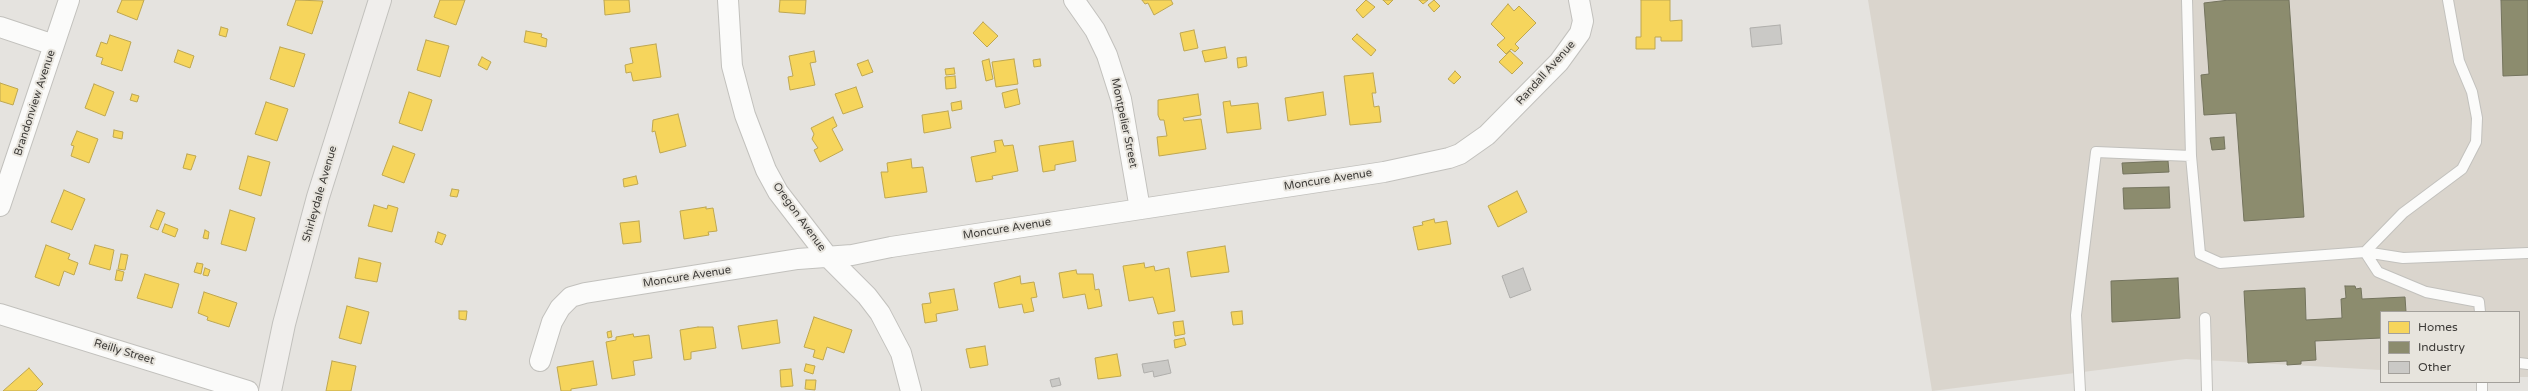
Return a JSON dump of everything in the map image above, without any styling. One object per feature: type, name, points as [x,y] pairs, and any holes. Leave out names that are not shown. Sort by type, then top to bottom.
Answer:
[{"type":"street","name":"Brandonview Avenue","points":[[0,206],[69,0]]},
{"type":"street","name":"Shirleydale Avenue","points":[[270,391],[284,324],[318,197],[380,0]]},
{"type":"street","name":"Oregon Avenue","points":[[728,0],[732,66],[745,115],[756,146],[778,192],[828,257],[880,313],[901,353],[911,391]]},
{"type":"street","name":"Montpelier Street","points":[[1074,0],[1095,30],[1107,55],[1120,99],[1140,209]]},
{"type":"street","name":"Randall Avenue","points":[[1504,119],[1559,62],[1578,38],[1583,21],[1579,0]]},
{"type":"street","points":[[0,27],[54,45]]},
{"type":"street","name":"Moncure Avenue","points":[[540,362],[552,322],[560,308],[571,297],[798,259],[852,255],[891,247],[1384,172],[1449,158],[1460,154],[1487,135],[1504,119]]},
{"type":"street","name":"Reilly Street","points":[[0,314],[248,391]]},
{"type":"lane","points":[[2187,0],[2191,156],[2200,254],[2220,263],[2365,252],[2404,258],[2528,253]]},
{"type":"lane","points":[[2365,252],[2403,213],[2462,169],[2476,142],[2477,118],[2472,92],[2459,61],[2448,0]]},
{"type":"lane","points":[[2080,391],[2076,315],[2096,152],[2191,156]]},
{"type":"lane","points":[[2365,252],[2378,272],[2426,292],[2479,302],[2480,311]]},
{"type":"lane","points":[[2205,318],[2207,391]]},
{"type":"shaded area","points":[[1868,0],[2528,0],[2528,377],[2520,377],[2520,311],[2380,311],[2380,370],[2186,359],[1932,391]]},
{"type":"building: Homes","points":[[122,0],[144,0],[137,20],[117,12]]},
{"type":"building: Homes","points":[[296,0],[323,1],[312,34],[287,25]]},
{"type":"building: Homes","points":[[440,0],[465,0],[456,25],[434,17]]},
{"type":"building: Homes","points":[[604,0],[629,0],[630,12],[605,15]]},
{"type":"building: Homes","points":[[780,0],[806,0],[805,14],[779,12]]},
{"type":"building: Homes","points":[[1142,0],[1171,0],[1173,4],[1154,15],[1148,3],[1145,4]]},
{"type":"building: Homes","points":[[1366,0],[1375,7],[1363,18],[1356,10]]},
{"type":"building: Homes","points":[[1383,0],[1393,0],[1388,5]]},
{"type":"building: Homes","points":[[1419,0],[1428,0],[1423,4]]},
{"type":"building: Homes","points":[[1434,0],[1440,6],[1434,12],[1428,5]]},
{"type":"building: Homes","points":[[1641,0],[1670,0],[1670,21],[1682,20],[1682,41],[1661,41],[1661,37],[1655,37],[1655,49],[1636,49],[1636,37],[1641,37]]},
{"type":"building: Homes","points":[[1508,4],[1514,11],[1519,6],[1536,23],[1515,44],[1519,48],[1515,52],[1511,49],[1506,54],[1497,45],[1505,38],[1491,24]]},
{"type":"building: Homes","points":[[983,22],[998,36],[987,47],[973,33]]},
{"type":"building: Homes","points":[[221,27],[228,29],[226,37],[219,35]]},
{"type":"building: Homes","points":[[1194,30],[1198,48],[1184,51],[1180,33]]},
{"type":"building: Homes","points":[[526,31],[542,34],[541,37],[547,39],[546,47],[524,42]]},
{"type":"building: Homes","points":[[1357,34],[1376,50],[1371,56],[1352,39]]},
{"type":"building: Homes","points":[[110,35],[131,42],[122,71],[101,64],[103,58],[96,56],[101,42],[107,44]]},
{"type":"building: Homes","points":[[426,40],[449,46],[440,77],[417,70]]},
{"type":"building: Homes","points":[[656,44],[661,77],[633,81],[631,72],[626,73],[625,65],[633,63],[630,48]]},
{"type":"building: Homes","points":[[280,47],[305,54],[294,87],[270,79]]},
{"type":"building: Homes","points":[[1225,47],[1227,58],[1205,62],[1202,51]]},
{"type":"building: Homes","points":[[178,50],[194,56],[190,68],[174,62]]},
{"type":"building: Homes","points":[[814,51],[816,62],[810,63],[815,85],[790,90],[788,77],[793,76],[789,56]]},
{"type":"building: Homes","points":[[1510,51],[1523,63],[1512,74],[1499,62]]},
{"type":"building: Homes","points":[[482,57],[491,62],[487,70],[478,65]]},
{"type":"building: Homes","points":[[1246,57],[1247,66],[1238,68],[1237,58]]},
{"type":"building: Homes","points":[[989,59],[993,79],[986,81],[982,61]]},
{"type":"building: Homes","points":[[1014,59],[1018,84],[996,87],[992,62]]},
{"type":"building: Homes","points":[[1040,59],[1041,66],[1034,67],[1033,60]]},
{"type":"building: Homes","points":[[868,60],[873,72],[862,76],[857,64]]},
{"type":"building: Homes","points":[[954,68],[955,74],[946,75],[945,69]]},
{"type":"building: Homes","points":[[1455,71],[1461,77],[1454,84],[1448,79]]},
{"type":"building: Homes","points":[[1373,73],[1376,93],[1372,93],[1374,107],[1379,106],[1381,122],[1350,125],[1344,76]]},
{"type":"building: Homes","points":[[955,76],[956,88],[946,89],[945,77]]},
{"type":"building: Homes","points":[[0,83],[18,89],[13,105],[0,101]]},
{"type":"building: Homes","points":[[94,84],[114,92],[105,116],[85,108]]},
{"type":"building: Homes","points":[[856,87],[863,107],[843,114],[835,94]]},
{"type":"building: Homes","points":[[1017,89],[1020,104],[1005,108],[1002,93]]},
{"type":"building: Homes","points":[[409,92],[432,100],[422,131],[399,123]]},
{"type":"building: Homes","points":[[1323,92],[1326,115],[1288,121],[1285,98]]},
{"type":"building: Homes","points":[[132,94],[139,96],[137,102],[130,100]]},
{"type":"building: Homes","points":[[1198,94],[1201,115],[1183,118],[1184,121],[1201,119],[1206,149],[1159,156],[1157,137],[1167,136],[1164,120],[1160,120],[1158,115],[1158,100]]},
{"type":"building: Homes","points":[[961,101],[962,109],[952,111],[951,103]]},
{"type":"building: Homes","points":[[1230,101],[1231,106],[1258,103],[1261,129],[1227,133],[1223,102]]},
{"type":"building: Homes","points":[[266,102],[288,109],[277,141],[255,134]]},
{"type":"building: Homes","points":[[948,111],[951,128],[924,133],[922,115]]},
{"type":"building: Homes","points":[[678,114],[686,146],[660,153],[655,131],[652,132],[653,120]]},
{"type":"building: Homes","points":[[833,117],[837,126],[832,129],[843,150],[820,162],[814,150],[818,148],[812,139],[814,134],[811,128]]},
{"type":"building: Homes","points":[[114,130],[123,132],[122,139],[113,137]]},
{"type":"building: Homes","points":[[77,131],[98,139],[89,163],[71,156],[74,146],[71,145]]},
{"type":"building: Homes","points":[[1002,140],[1004,146],[1013,145],[1018,171],[992,176],[993,179],[976,182],[971,157],[996,152],[994,141]]},
{"type":"building: Homes","points":[[1073,141],[1076,161],[1055,165],[1055,170],[1043,172],[1039,146]]},
{"type":"building: Homes","points":[[393,146],[415,154],[404,183],[382,175]]},
{"type":"building: Homes","points":[[187,154],[196,156],[191,170],[183,168]]},
{"type":"building: Homes","points":[[248,156],[270,162],[261,196],[239,189]]},
{"type":"building: Homes","points":[[911,159],[912,168],[923,167],[927,192],[885,198],[881,172],[888,172],[887,163]]},
{"type":"building: Homes","points":[[636,176],[638,184],[624,187],[623,179]]},
{"type":"building: Homes","points":[[452,189],[459,190],[457,197],[450,196]]},
{"type":"building: Homes","points":[[64,190],[85,199],[72,230],[51,222]]},
{"type":"building: Homes","points":[[1517,191],[1527,212],[1498,227],[1488,206]]},
{"type":"building: Homes","points":[[374,205],[387,209],[388,205],[398,208],[392,232],[368,226]]},
{"type":"building: Homes","points":[[706,207],[706,209],[713,208],[717,231],[708,232],[709,235],[684,239],[680,211]]},
{"type":"building: Homes","points":[[157,210],[165,213],[158,230],[150,227]]},
{"type":"building: Homes","points":[[230,210],[255,218],[246,251],[221,244]]},
{"type":"building: Homes","points":[[1434,219],[1435,223],[1447,221],[1451,244],[1418,250],[1413,227],[1423,225],[1422,222]]},
{"type":"building: Homes","points":[[639,221],[641,242],[623,244],[620,223]]},
{"type":"building: Homes","points":[[165,224],[178,229],[175,237],[162,232]]},
{"type":"building: Homes","points":[[205,230],[209,232],[208,239],[203,238]]},
{"type":"building: Homes","points":[[438,232],[446,235],[442,245],[435,242]]},
{"type":"building: Homes","points":[[46,245],[70,254],[68,259],[78,263],[74,275],[64,271],[59,286],[35,277]]},
{"type":"building: Homes","points":[[95,245],[114,250],[110,270],[89,264]]},
{"type":"building: Homes","points":[[1225,246],[1229,272],[1191,277],[1187,252]]},
{"type":"building: Homes","points":[[121,254],[128,255],[125,270],[118,269]]},
{"type":"building: Homes","points":[[359,258],[381,263],[377,282],[355,278]]},
{"type":"building: Homes","points":[[197,263],[203,264],[201,274],[194,272]]},
{"type":"building: Homes","points":[[1144,263],[1145,268],[1154,266],[1155,271],[1169,268],[1175,311],[1158,314],[1153,297],[1129,301],[1123,266]]},
{"type":"building: Homes","points":[[205,268],[210,270],[208,276],[203,275]]},
{"type":"building: Homes","points":[[117,270],[124,272],[122,281],[115,280]]},
{"type":"building: Homes","points":[[1076,270],[1077,274],[1093,274],[1095,290],[1099,289],[1102,306],[1088,309],[1085,294],[1063,298],[1059,273]]},
{"type":"building: Homes","points":[[145,274],[179,284],[172,308],[137,298]]},
{"type":"building: Homes","points":[[1020,276],[1021,284],[1034,282],[1037,297],[1031,298],[1034,311],[1024,313],[1022,304],[999,308],[994,283]]},
{"type":"building: Homes","points":[[954,289],[958,310],[936,314],[937,321],[925,323],[922,304],[931,303],[929,293]]},
{"type":"building: Homes","points":[[204,292],[237,303],[229,327],[207,320],[208,317],[198,313]]},
{"type":"building: Homes","points":[[347,306],[369,312],[361,344],[339,338]]},
{"type":"building: Homes","points":[[459,311],[467,311],[466,320],[459,319]]},
{"type":"building: Homes","points":[[1242,311],[1243,324],[1233,325],[1231,312]]},
{"type":"building: Homes","points":[[814,317],[852,330],[844,353],[827,347],[823,360],[813,357],[815,350],[804,347]]},
{"type":"building: Homes","points":[[777,320],[780,343],[742,349],[738,326]]},
{"type":"building: Homes","points":[[1183,321],[1185,334],[1175,336],[1173,322]]},
{"type":"building: Homes","points":[[698,327],[713,327],[716,348],[691,352],[691,359],[684,360],[680,330]]},
{"type":"building: Homes","points":[[611,331],[612,337],[608,338],[607,332]]},
{"type":"building: Homes","points":[[633,334],[634,337],[649,335],[652,358],[633,361],[635,375],[612,379],[606,342],[616,340],[616,337]]},
{"type":"building: Homes","points":[[1184,338],[1186,345],[1175,348],[1174,340]]},
{"type":"building: Homes","points":[[985,346],[988,365],[970,368],[966,349]]},
{"type":"building: Homes","points":[[1117,354],[1121,376],[1098,379],[1095,358]]},
{"type":"building: Homes","points":[[332,361],[356,366],[351,391],[326,391]]},
{"type":"building: Homes","points":[[593,361],[597,385],[571,389],[571,391],[561,391],[557,367]]},
{"type":"building: Homes","points":[[806,364],[815,366],[813,374],[804,371]]},
{"type":"building: Homes","points":[[29,368],[43,384],[36,391],[3,391]]},
{"type":"building: Homes","points":[[791,369],[793,386],[781,387],[780,370]]},
{"type":"building: Homes","points":[[806,380],[816,380],[815,390],[805,389]]},
{"type":"building: Industry","points":[[2229,0],[2289,0],[2304,217],[2244,221],[2236,113],[2204,115],[2201,75],[2209,74],[2204,3]]},
{"type":"building: Industry","points":[[2501,0],[2528,0],[2528,75],[2503,76]]},
{"type":"building: Industry","points":[[2224,137],[2225,149],[2212,150],[2210,138]]},
{"type":"building: Industry","points":[[2168,161],[2169,172],[2123,174],[2122,163]]},
{"type":"building: Industry","points":[[2169,187],[2170,208],[2124,209],[2123,188]]},
{"type":"building: Industry","points":[[2178,278],[2180,318],[2112,322],[2111,281]]},
{"type":"building: Industry","points":[[2345,286],[2355,286],[2356,289],[2361,288],[2362,299],[2405,297],[2406,311],[2380,311],[2380,338],[2315,341],[2316,360],[2301,361],[2301,364],[2287,365],[2287,361],[2248,363],[2244,291],[2305,288],[2306,320],[2342,318],[2341,299],[2346,298]]},
{"type":"building: Other","points":[[1780,25],[1782,44],[1752,47],[1750,28]]},
{"type":"building: Other","points":[[1523,268],[1531,290],[1510,298],[1502,276]]},
{"type":"building: Other","points":[[1168,360],[1171,373],[1154,377],[1153,371],[1144,373],[1142,364]]},
{"type":"building: Other","points":[[1059,378],[1061,385],[1052,387],[1050,380]]}]
